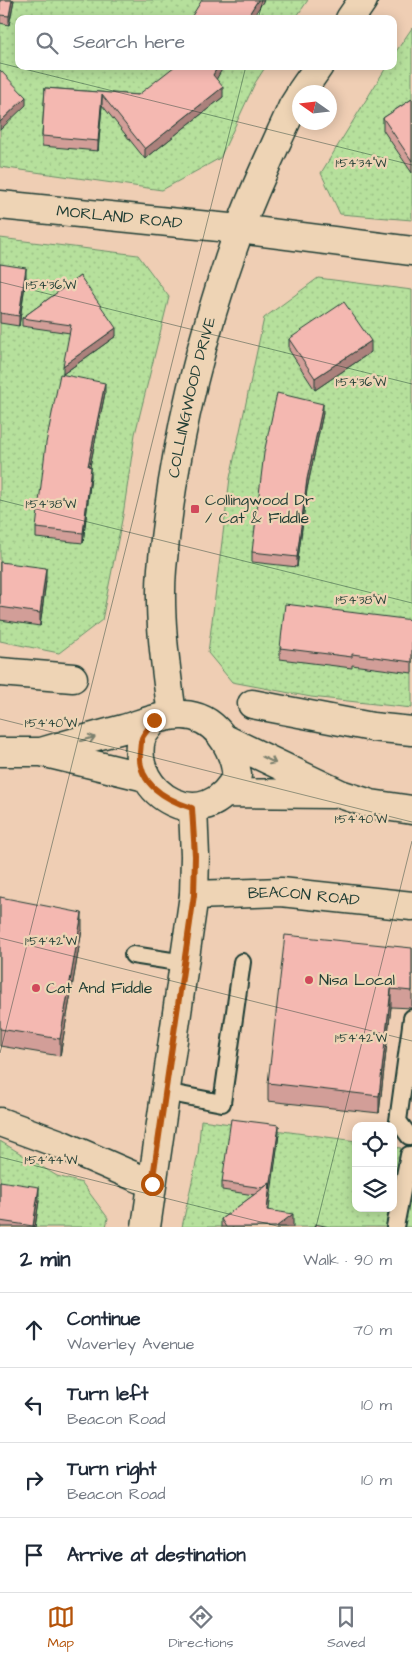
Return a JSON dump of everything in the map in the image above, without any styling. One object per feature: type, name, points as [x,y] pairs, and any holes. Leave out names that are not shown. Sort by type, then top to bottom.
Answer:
[{"type":"street","points":[[353,15],[362,0]]},
{"type":"street","name":"COLLINGWOOD DRIVE","points":[[306,85],[316,70]]},
{"type":"street","name":"COLLINGWOOD DRIVE","points":[[163,718],[162,570],[183,429],[205,331],[240,229],[292,108]]},
{"type":"street","name":"MORLAND ROAD","points":[[0,205],[240,229],[412,251]]},
{"type":"street","points":[[0,672],[73,678]]},
{"type":"street","points":[[252,704],[372,727],[412,731]]},
{"type":"street","points":[[41,752],[163,718],[182,714],[196,717],[212,726],[229,744],[237,775],[227,793],[210,805],[192,808],[160,794],[146,777],[140,758],[142,738],[163,718]]},
{"type":"street","points":[[225,739],[340,794],[371,804],[412,810]]},
{"type":"street","points":[[0,752],[41,752],[146,777]]},
{"type":"street","points":[[227,793],[340,794]]},
{"type":"street","points":[[146,1227],[194,895],[195,856],[192,808]]},
{"type":"street","name":"BEACON ROAD","points":[[194,895],[281,892],[412,906]]},
{"type":"street","points":[[0,1122],[60,1144],[152,1184]]},
{"type":"lane","points":[[133,955],[184,963]]},
{"type":"lane","points":[[165,1092],[222,1104],[242,962]]},
{"type":"lane","points":[[412,1018],[398,1121],[409,1136],[412,1136]]},
{"type":"lane","points":[[396,1227],[409,1155],[412,1155]]},
{"type":"green space","points":[[0,0],[308,0],[298,15],[15,15],[15,70],[263,70],[255,83],[220,158],[162,190],[0,167]]},
{"type":"green space","points":[[412,28],[412,220],[340,214],[321,173],[385,70],[397,70],[397,50]]},
{"type":"green space","points":[[0,238],[138,255],[169,297],[135,434],[123,515],[102,620],[59,653],[0,641]]},
{"type":"green space","points":[[318,278],[412,290],[412,708],[311,697],[232,682],[208,653],[230,478],[264,318]]},
{"type":"green space","points":[[201,1120],[352,1140],[352,1212],[389,1212],[387,1227],[182,1227],[198,1154]]},
{"type":"green space","points":[[0,1141],[57,1176],[82,1183],[108,1218],[106,1227],[0,1227]]},
{"type":"green space","points":[[397,1148],[401,1148],[397,1169]]},
{"type":"green space","points":[[412,1182],[412,1227],[404,1227]]},
{"type":"building","points":[[0,0],[12,0],[9,16],[0,15]]},
{"type":"building","points":[[202,0],[258,0],[249,15],[193,15]]},
{"type":"building","points":[[0,70],[26,97],[0,122]]},
{"type":"building","points":[[170,70],[216,70],[213,75],[223,87],[145,149],[102,95],[98,141],[42,136],[45,88],[138,95]]},
{"type":"building","points":[[412,99],[412,161],[383,118]]},
{"type":"building","points":[[0,264],[26,268],[19,316],[0,313]]},
{"type":"building","points":[[80,276],[116,328],[63,366],[71,325],[22,318]]},
{"type":"building","points":[[344,302],[371,341],[315,378],[289,339]]},
{"type":"building","points":[[60,374],[105,383],[88,466],[91,467],[83,533],[36,528],[46,443]]},
{"type":"building","points":[[277,393],[323,404],[307,479],[297,557],[252,552],[264,453]]},
{"type":"building","points":[[0,562],[46,568],[40,613],[0,607]]},
{"type":"building","points":[[285,604],[412,620],[412,662],[352,654],[352,657],[280,648]]},
{"type":"building","name":"Cat And Fiddle","points":[[0,897],[82,913],[60,1039],[0,1029]]},
{"type":"building","points":[[285,935],[412,948],[412,991],[391,989],[379,1096],[268,1083]]},
{"type":"building","points":[[231,1119],[279,1125],[270,1189],[270,1183],[263,1188],[222,1182]]},
{"type":"building","points":[[0,1181],[39,1187],[33,1226],[0,1221]]},
{"type":"building","points":[[270,1183],[267,1210],[293,1214],[276,1227],[226,1227],[221,1219]]},
{"type":"building","points":[[315,1224],[330,1227],[314,1227]]},
{"type":"place","name":"Collingwood Dr / Cat & Fiddle","points":[[195,509]]},
{"type":"place","name":"Nisa Local","points":[[309,980]]},
{"type":"place","name":"Cat And Fiddle","points":[[36,988]]},
{"type":"route","points":[[152,1184],[194,895],[195,856],[192,808],[170,800],[153,788],[146,777],[140,758],[142,738],[154,720]]}]
